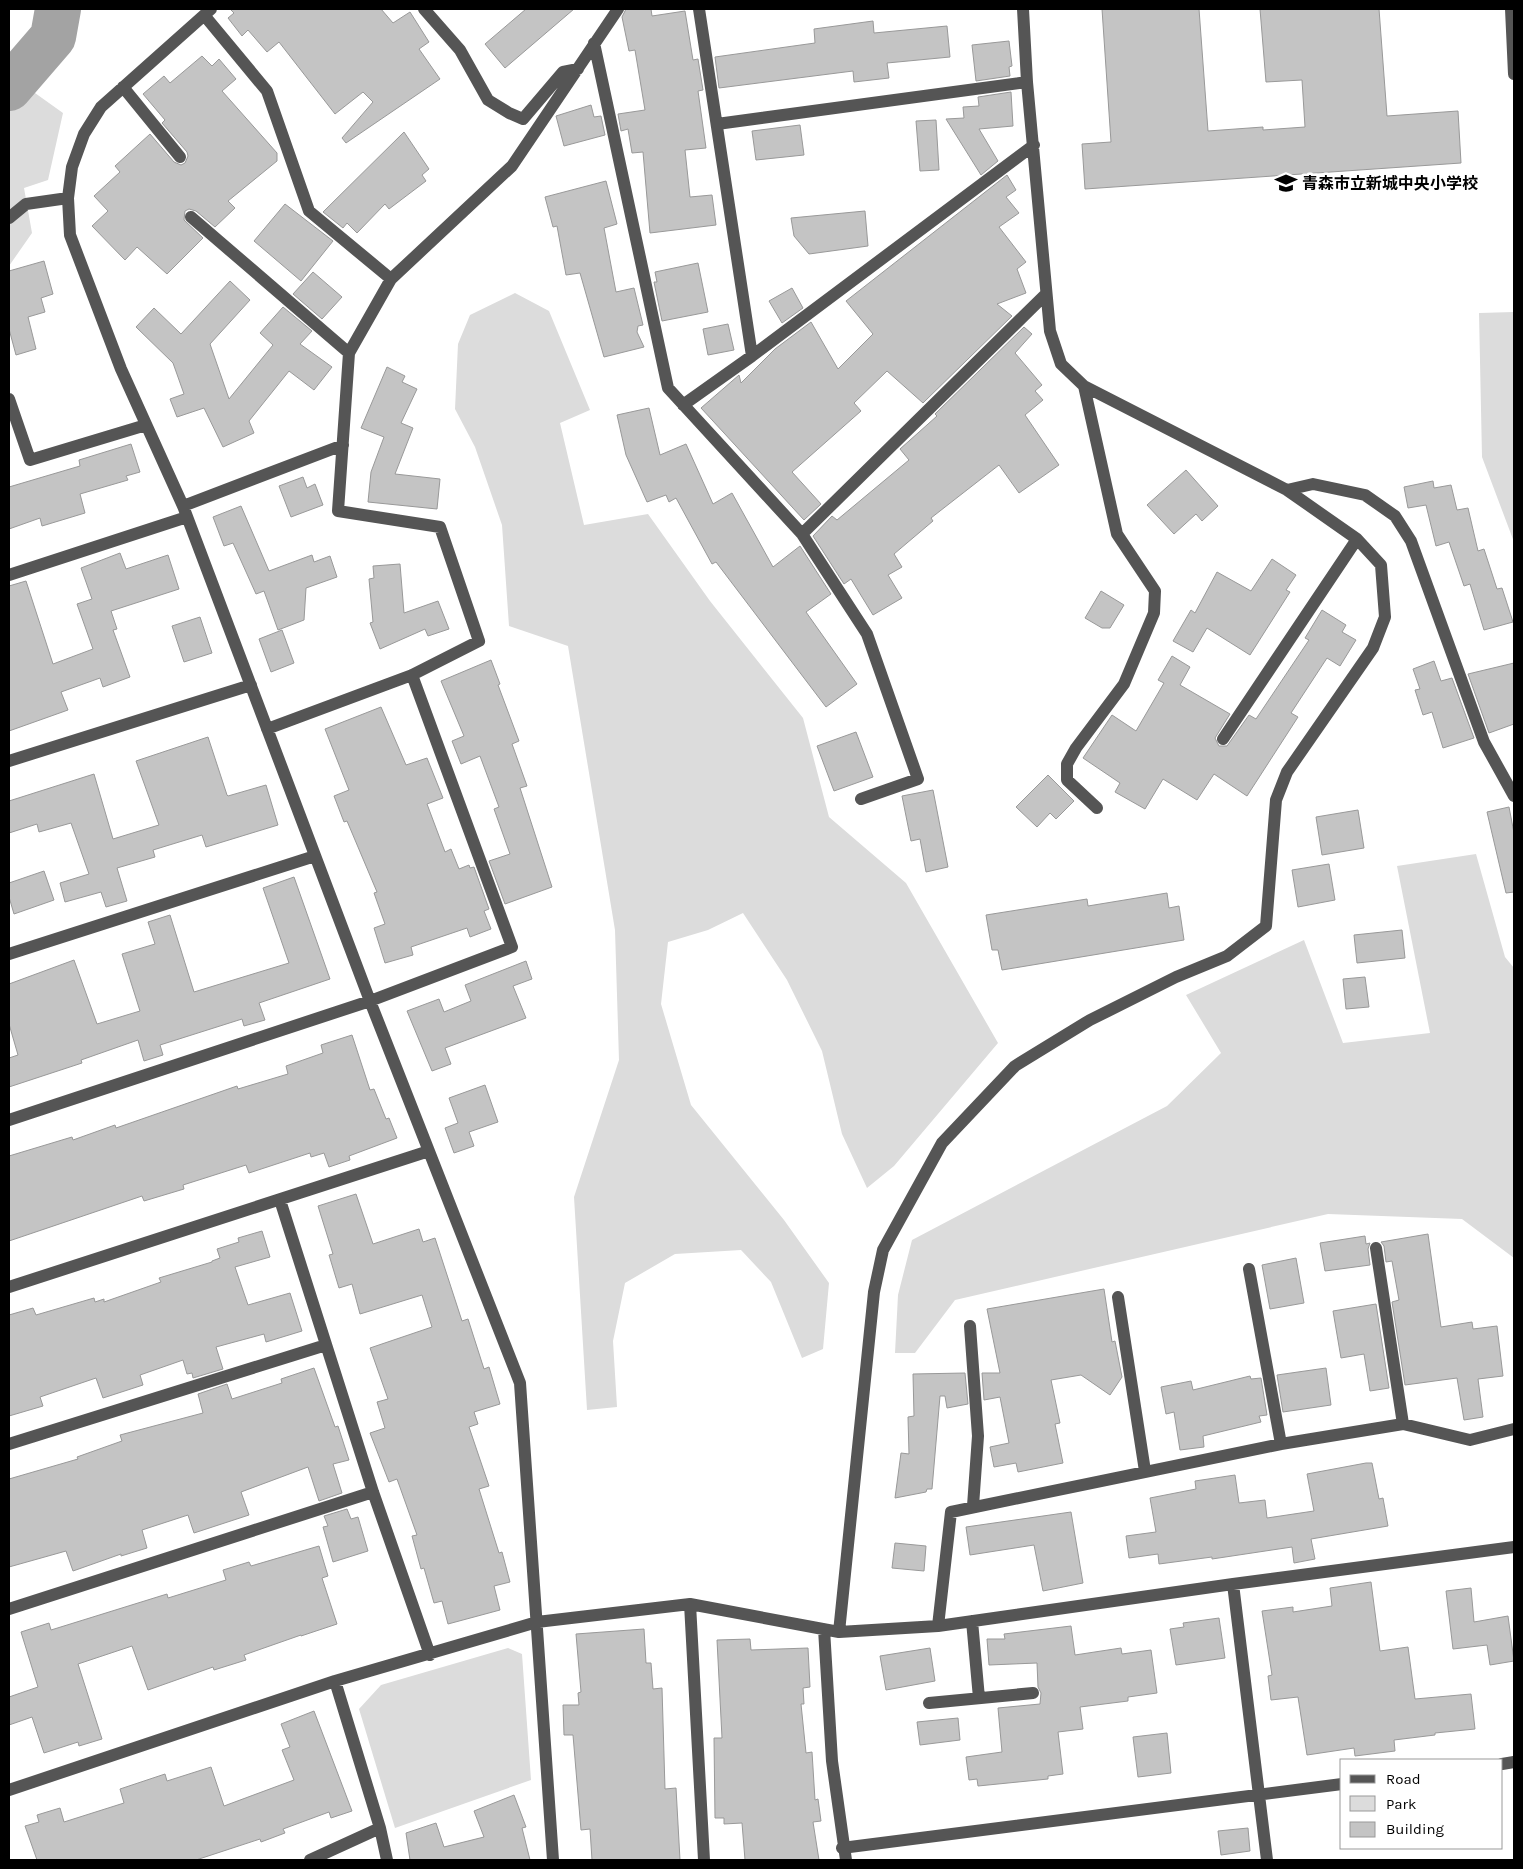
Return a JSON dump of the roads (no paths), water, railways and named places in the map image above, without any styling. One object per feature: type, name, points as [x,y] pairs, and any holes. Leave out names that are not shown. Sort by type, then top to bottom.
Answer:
[{"type":"street","points":[[424,9],[460,50],[488,100],[523,119],[563,72],[578,69]]},
{"type":"street","points":[[268,729],[412,675],[479,641],[440,528],[338,512],[349,353],[391,279],[512,166],[616,9]]},
{"type":"street","points":[[699,9],[752,356]]},
{"type":"street","points":[[839,1632],[874,1292],[883,1250],[942,1143],[1015,1066],[1090,1020],[1176,977],[1227,956],[1266,926],[1276,800],[1287,772],[1373,648],[1385,617],[1381,565],[1357,539],[1287,490],[1084,386],[1061,364],[1050,331],[1046,294],[1027,82],[1023,9]]},
{"type":"street","points":[[1511,9],[1514,74]]},
{"type":"street","points":[[391,279],[309,211],[267,91],[207,12],[101,108],[84,134],[72,167],[68,198],[70,235],[121,369],[185,512],[370,1001],[520,1383],[554,1860]]},
{"type":"street","points":[[594,43],[668,388],[802,534],[867,634],[918,779],[861,800]]},
{"type":"street","points":[[717,124],[1027,82]]},
{"type":"street","points":[[123,87],[180,157]]},
{"type":"street","points":[[683,406],[1034,145]]},
{"type":"street","points":[[9,218],[26,204],[68,198]]},
{"type":"street","points":[[191,217],[349,353]]},
{"type":"street","points":[[802,534],[1046,294]]},
{"type":"street","points":[[1084,386],[1117,534],[1155,592],[1154,613],[1124,684],[1076,748],[1067,764],[1067,780],[1097,808]]},
{"type":"street","points":[[9,399],[30,460],[146,425]]},
{"type":"street","points":[[9,575],[185,512],[343,445]]},
{"type":"street","points":[[1287,490],[1313,484],[1365,495],[1395,516],[1412,541],[1484,742],[1514,796]]},
{"type":"street","points":[[1223,739],[1357,539]]},
{"type":"street","points":[[9,1120],[370,1001],[512,947],[412,675]]},
{"type":"street","points":[[9,761],[251,685]]},
{"type":"street","points":[[9,954],[315,856]]},
{"type":"street","points":[[9,1287],[429,1151]]},
{"type":"street","points":[[280,1200],[373,1492],[430,1654]]},
{"type":"street","points":[[1376,1248],[1403,1424]]},
{"type":"street","points":[[1249,1269],[1281,1444]]},
{"type":"street","points":[[1118,1297],[1145,1471]]},
{"type":"street","points":[[970,1326],[978,1436],[972,1506]]},
{"type":"street","points":[[9,1444],[326,1345]]},
{"type":"street","points":[[938,1626],[951,1512],[972,1506],[1281,1444],[1403,1424],[1470,1440],[1514,1429]]},
{"type":"street","points":[[9,1609],[373,1492]]},
{"type":"street","points":[[9,1790],[335,1680],[537,1622],[690,1604],[839,1632],[938,1626],[1233,1584],[1514,1547]]},
{"type":"street","points":[[1233,1584],[1267,1860]]},
{"type":"street","points":[[690,1604],[704,1860]]},
{"type":"street","points":[[972,1621],[979,1698]]},
{"type":"street","points":[[824,1629],[832,1760],[844,1854],[1258,1794],[1340,1784]]},
{"type":"street","points":[[335,1680],[380,1828],[387,1860]]},
{"type":"street","points":[[929,1703],[1033,1693]]},
{"type":"street","points":[[310,1860],[380,1828]]},
{"type":"waterway","points":[[9,88],[53,37],[58,9]]},
{"type":"place","name":"青森市立新城中央小学校","points":[[1286,183]]}]
